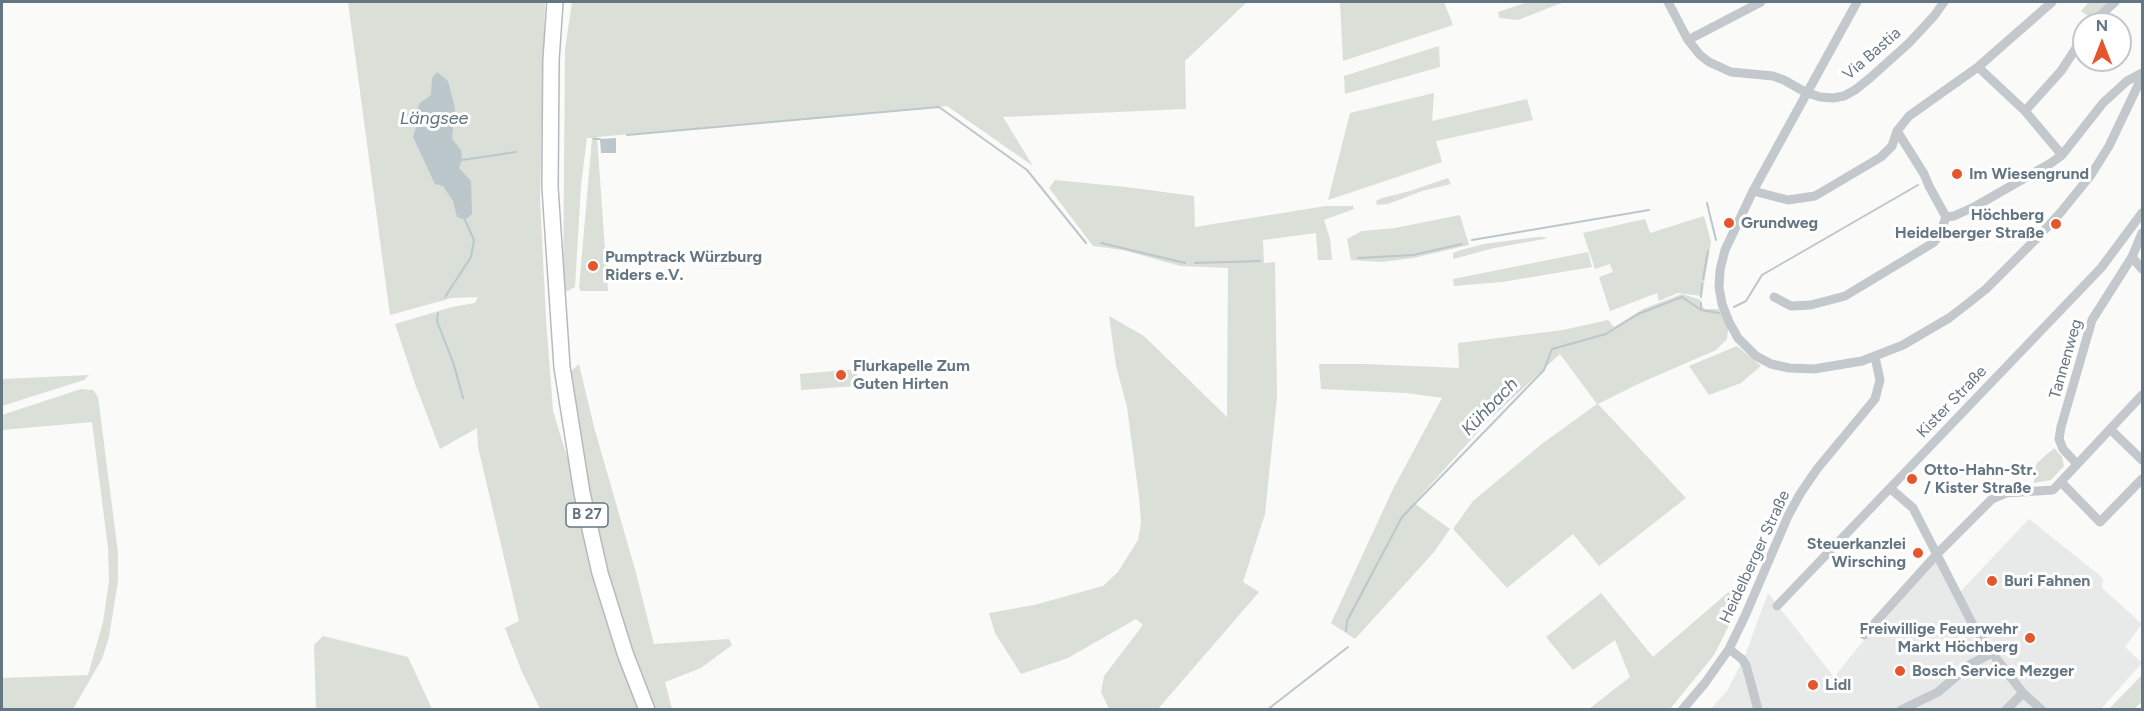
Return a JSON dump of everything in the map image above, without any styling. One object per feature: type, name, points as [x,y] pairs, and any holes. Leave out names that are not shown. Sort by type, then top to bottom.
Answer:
[{"type":"main road","name":"B 27","points":[[555,2],[551,60],[550,175],[557,313],[565,390],[584,504],[600,573],[625,653],[647,710]]},
{"type":"street","name":"Via Bastia","points":[[1668,2],[1688,40],[1700,55],[1721,68],[1731,72],[1773,76],[1805,92],[1833,98],[1844,96],[1855,90],[1909,43],[1944,2]]},
{"type":"street","points":[[1688,40],[1761,2]]},
{"type":"street","points":[[1857,2],[1805,92],[1753,190],[1725,250],[1720,270],[1719,287],[1728,322],[1738,338],[1756,356],[1771,364],[1789,368],[1814,369],[1847,365],[1875,357],[1903,345],[1949,318],[1986,289],[2067,204],[2104,154],[2133,100],[2142,75]]},
{"type":"street","points":[[1753,190],[1788,200],[1815,196],[1881,157],[1892,146],[1897,131],[1910,116],[1978,67],[2052,2]]},
{"type":"street","points":[[2102,12],[2115,2]]},
{"type":"street","points":[[2025,111],[2061,71],[2072,54]]},
{"type":"street","points":[[1978,67],[2025,111],[2062,155]]},
{"type":"street","points":[[1946,217],[1954,216],[1976,206],[2051,163],[2062,155],[2103,103],[2127,81],[2142,75]]},
{"type":"street","points":[[1774,297],[1791,306],[1811,305],[1845,296],[1932,244],[1939,236],[1946,217],[1924,174],[1897,131]]},
{"type":"street","name":"Kister Straße","points":[[1777,606],[2101,268],[2142,216]]},
{"type":"street","name":"Tannenweg","points":[[2077,464],[2063,449],[2059,439],[2091,320],[2132,256],[2142,233]]},
{"type":"street","points":[[2132,256],[2142,269]]},
{"type":"street","name":"Heidelberger Straße","points":[[1682,710],[1729,649],[1784,524],[1800,494],[1817,469],[1875,399],[1880,380],[1875,357]]},
{"type":"street","points":[[1864,635],[1937,554],[1992,499],[2006,493],[2053,490],[2142,395]]},
{"type":"street","points":[[2110,429],[2142,460]]},
{"type":"street","points":[[2061,482],[2100,522],[2142,479]]},
{"type":"street","points":[[1891,489],[1913,508],[1972,623],[1992,653],[2023,693],[2042,710]]},
{"type":"street","points":[[1729,649],[1746,665],[1758,710]]},
{"type":"street","points":[[1901,710],[1938,692],[1971,664],[1992,653]]},
{"type":"street","points":[[2006,710],[2023,693]]},
{"type":"shaded area","points":[[348,2],[545,2],[540,198],[553,411],[569,463],[595,576],[639,709],[540,709],[522,672],[505,628],[519,621],[478,447],[477,428],[440,449],[395,324],[452,307],[475,303],[478,297],[452,298],[390,315]]},
{"type":"shaded area","points":[[572,2],[1247,2],[1185,61],[1186,109],[1003,117],[1033,166],[947,106],[597,137],[608,291],[581,291],[579,288],[592,138],[587,138],[581,185],[575,287],[563,291],[565,50]]},
{"type":"shaded area","points":[[1340,2],[1444,2],[1453,25],[1343,61]]},
{"type":"shaded area","points":[[1528,2],[1564,2],[1518,20],[1499,18],[1498,12]]},
{"type":"shaded area","points":[[2089,2],[2113,2],[2099,12],[2081,11]]},
{"type":"shaded area","points":[[1439,46],[1440,67],[1345,94],[1344,76]]},
{"type":"shaded area","points":[[1434,93],[1432,121],[1527,99],[1533,120],[1436,141],[1442,162],[1328,200],[1350,113]]},
{"type":"shaded area","points":[[1448,178],[1451,184],[1422,191],[1388,204],[1377,205],[1376,201],[1382,198]]},
{"type":"shaded area","points":[[1055,180],[1194,196],[1195,227],[1326,206],[1353,206],[1354,209],[1324,220],[1330,239],[1332,260],[1318,260],[1316,233],[1263,240],[1264,263],[1275,262],[1277,397],[1265,514],[1243,582],[1259,592],[1158,709],[1109,709],[1101,692],[1104,676],[1143,625],[1136,619],[1068,658],[1021,674],[995,633],[989,613],[1034,605],[1103,586],[1118,572],[1138,540],[1141,523],[1139,497],[1127,407],[1116,366],[1109,316],[1144,336],[1227,417],[1228,268],[1180,266],[1123,250],[1093,246],[1049,188]]},
{"type":"shaded area","points":[[1460,215],[1469,245],[1413,258],[1382,262],[1351,260],[1347,239],[1362,231],[1395,228]]},
{"type":"shaded area","points":[[1704,216],[1711,242],[1702,296],[1678,293],[1659,301],[1657,293],[1610,311],[1599,277],[1613,272],[1610,264],[1595,269],[1583,233],[1645,219],[1650,233]]},
{"type":"shaded area","points":[[1547,237],[1453,259],[1453,253],[1461,250],[1484,244]]},
{"type":"shaded area","points":[[1588,252],[1592,267],[1502,282],[1454,286],[1453,279]]},
{"type":"shaded area","points":[[1682,294],[1701,300],[1701,305],[1705,309],[1719,309],[1728,329],[1727,339],[1716,350],[1598,404],[1686,498],[1599,566],[1573,534],[1507,588],[1453,529],[1473,501],[1543,443],[1597,404],[1560,354],[1487,422],[1414,503],[1450,529],[1434,552],[1355,639],[1331,623],[1393,489],[1442,398],[1406,393],[1321,389],[1319,364],[1459,368],[1458,343],[1563,330],[1608,320],[1614,327],[1643,309]]},
{"type":"shaded area","points":[[1737,346],[1761,366],[1741,383],[1709,395],[1689,366]]},
{"type":"shaded area","points":[[579,364],[594,427],[654,644],[729,639],[732,645],[701,668],[665,682],[672,709],[651,709],[618,608],[598,535],[581,457],[569,373]]},
{"type":"shaded area","points":[[857,369],[857,386],[801,390],[800,374]]},
{"type":"shaded area","points":[[89,375],[84,380],[2,406],[2,379]]},
{"type":"shaded area","points":[[81,389],[93,390],[98,397],[118,553],[118,581],[109,637],[102,659],[73,709],[2,709],[2,678],[88,675],[103,622],[109,581],[108,548],[92,422],[2,430],[2,415]]},
{"type":"shaded area","points":[[2054,448],[2062,457],[2064,466],[2051,480],[2034,483],[2036,464]]},
{"type":"shaded area","points":[[2029,519],[2103,578],[2102,588],[2142,624],[2125,647],[2142,663],[2101,709],[1710,710],[1727,691],[1744,658],[1768,593],[1834,677],[1885,614],[1936,558],[1959,593]]},
{"type":"shaded area","points":[[1746,577],[1751,582],[1714,655],[1670,709],[1589,709],[1630,677],[1615,640],[1573,670],[1546,637],[1601,593],[1653,657]]},
{"type":"shaded area","points":[[323,636],[408,657],[432,709],[316,709],[314,645]]},
{"type":"shaded area","points":[[2142,675],[2142,702],[2134,709],[2109,709]]},
{"type":"water","name":"Längsee","points":[[437,72],[448,81],[455,108],[452,139],[461,150],[462,160],[459,168],[471,181],[472,214],[465,220],[457,217],[453,201],[443,186],[435,184],[413,137],[416,127],[412,120],[420,103],[431,95],[432,78]]},
{"type":"water","points":[[616,138],[616,153],[601,153],[600,139]]},
{"type":"waterway","points":[[627,135],[939,107],[1027,170],[1086,243]]},
{"type":"waterway","points":[[594,139],[600,139]]},
{"type":"waterway","points":[[462,160],[516,152]]},
{"type":"waterway","name":"Kühbach","points":[[1734,307],[1746,301],[1762,275],[1918,185]]},
{"type":"waterway","points":[[1707,203],[1716,240]]},
{"type":"waterway","points":[[1472,240],[1649,210]]},
{"type":"waterway","points":[[445,297],[471,257],[474,240],[465,220]]},
{"type":"waterway","points":[[1101,243],[1185,263]]},
{"type":"waterway","points":[[1358,258],[1413,255],[1462,244]]},
{"type":"waterway","points":[[1703,279],[1708,251]]},
{"type":"waterway","points":[[1195,263],[1260,261]]},
{"type":"waterway","points":[[1701,297],[1702,284]]},
{"type":"waterway","name":"Kühbach","points":[[1346,631],[1347,621],[1402,517],[1544,370],[1552,349],[1606,334],[1638,314],[1682,297],[1701,310],[1719,313]]},
{"type":"waterway","name":"Kühbach","points":[[1701,303],[1701,310]]},
{"type":"waterway","points":[[438,313],[437,321],[454,365],[463,398]]},
{"type":"waterway","name":"Kühbach","points":[[1267,710],[1348,647]]},
{"type":"place","name":"Im Wiesengrund","points":[[1957,174]]},
{"type":"place","name":"Grundweg","points":[[1729,223]]},
{"type":"place","name":"Höchberg Heidelberger Straße","points":[[2056,224]]},
{"type":"place","name":"Pumptrack Würzburg Riders e.V.","points":[[593,266]]},
{"type":"place","name":"Flurkapelle Zum Guten Hirten","points":[[841,375]]},
{"type":"place","name":"Otto-Hahn-Str. / Kister Straße","points":[[1912,479]]},
{"type":"place","name":"Steuerkanzlei Wirsching","points":[[1918,553]]},
{"type":"place","name":"Buri Fahnen","points":[[1992,581]]},
{"type":"place","name":"Freiwillige Feuerwehr Markt Höchberg","points":[[2030,638]]},
{"type":"place","name":"Bosch Service Mezger","points":[[1900,671]]},
{"type":"place","name":"Lidl","points":[[1813,685]]}]
